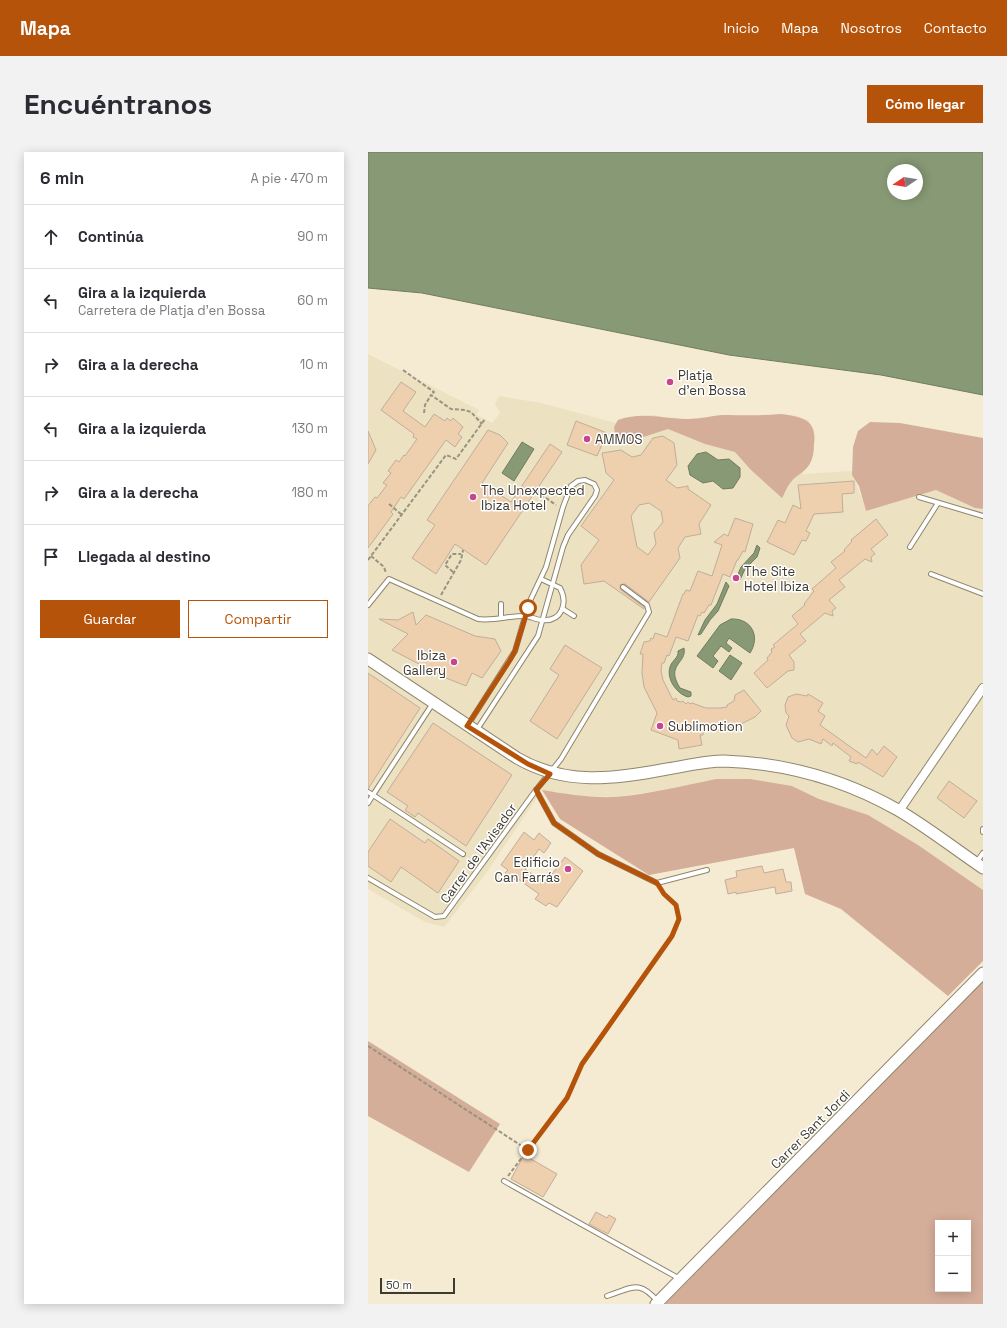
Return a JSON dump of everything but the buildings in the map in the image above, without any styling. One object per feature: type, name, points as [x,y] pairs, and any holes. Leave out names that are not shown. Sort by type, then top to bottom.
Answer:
[{"type":"street","points":[[368,659],[528,764],[550,774],[607,779],[723,761],[750,763],[803,772],[872,796],[899,811],[979,866]]},
{"type":"street","points":[[899,811],[983,688]]},
{"type":"street","name":"Carrer Sant Jordi","points":[[657,1303],[983,972]]},
{"type":"lane","points":[[585,480],[594,484],[596,490],[595,496],[568,535],[552,583],[538,636],[472,728],[515,651],[529,603],[546,566],[562,510],[571,486],[578,481],[585,480]]},
{"type":"lane","points":[[919,497],[983,516]]},
{"type":"lane","points":[[910,547],[938,503]]},
{"type":"lane","points":[[931,574],[983,594]]},
{"type":"lane","points":[[368,605],[389,579],[478,619],[488,620],[525,616],[543,621],[556,616],[563,609],[565,603],[564,595],[560,588],[541,579]]},
{"type":"lane","name":"Carrer de l'Avisador","points":[[368,878],[435,917],[444,916],[536,790],[550,774],[649,612],[647,605],[624,586]]},
{"type":"lane","points":[[501,604],[502,618]]},
{"type":"lane","points":[[563,609],[574,616]]},
{"type":"lane","points":[[368,803],[433,703]]},
{"type":"lane","points":[[536,790],[554,823],[598,854],[657,883],[707,870]]},
{"type":"lane","name":"Carrer de l'Avisador","points":[[368,792],[463,854]]},
{"type":"lane","points":[[979,866],[983,853]]},
{"type":"lane","points":[[504,1181],[680,1280]]},
{"type":"lane","points":[[607,1296],[636,1287],[648,1290],[657,1303]]},
{"type":"path","points":[[402,370],[434,392],[425,405],[424,413]]},
{"type":"path","points":[[431,395],[451,410],[465,410],[471,412],[482,424]]},
{"type":"path","points":[[368,560],[446,455],[456,459],[485,419]]},
{"type":"path","points":[[536,491],[562,510]]},
{"type":"path","points":[[389,504],[402,515]]},
{"type":"path","points":[[438,601],[463,550]]},
{"type":"path","points":[[453,572],[445,565],[452,554],[462,554]]},
{"type":"path","points":[[371,556],[384,567],[389,579]]},
{"type":"path","points":[[504,1181],[567,1098],[582,1064],[672,936],[679,919],[676,905],[664,894],[657,883]]},
{"type":"path","points":[[368,1046],[528,1150]]},
{"type":"shaded area","points":[[368,152],[983,152],[983,395],[881,375],[729,355],[422,293],[368,288]]},
{"type":"shaded area","points":[[368,354],[479,410],[477,415],[492,423],[500,413],[495,404],[499,396],[541,403],[616,423],[618,420],[623,418],[654,415],[690,419],[723,415],[753,417],[781,414],[797,416],[809,421],[814,430],[815,438],[810,464],[802,474],[852,471],[866,511],[936,490],[975,508],[983,509],[983,890],[918,845],[792,786],[656,791],[615,797],[575,796],[542,790],[487,872],[444,927],[425,922],[368,889]]},
{"type":"shaded area","points":[[781,414],[795,416],[806,421],[813,429],[814,436],[813,452],[810,463],[807,468],[790,484],[782,498],[751,470],[735,452],[705,444],[668,429],[628,442],[623,442],[615,434],[614,427],[618,420],[636,416],[697,419],[722,415]]},
{"type":"shaded area","points":[[870,422],[900,423],[983,438],[983,509],[975,508],[936,490],[866,511],[859,486],[852,475],[853,447],[858,431]]},
{"type":"shaded area","points":[[522,442],[534,449],[514,481],[502,473]]},
{"type":"shaded area","points":[[706,452],[718,460],[729,459],[740,468],[740,477],[733,488],[723,489],[713,481],[703,483],[690,475],[688,466],[697,454]]},
{"type":"shaded area","points":[[757,545],[760,548],[757,557],[745,569],[740,580],[736,579],[741,567],[754,553]]},
{"type":"shaded area","points":[[726,582],[729,586],[718,611],[701,634],[698,635],[705,620],[717,604]]},
{"type":"shaded area","points":[[731,619],[738,619],[749,625],[754,635],[753,647],[750,653],[729,638],[726,643],[732,648],[729,652],[721,646],[713,656],[718,661],[713,668],[697,656],[720,625]]},
{"type":"shaded area","points":[[684,648],[683,658],[675,669],[675,674],[680,688],[691,692],[691,696],[688,697],[676,689],[671,681],[669,672],[678,651]]},
{"type":"shaded area","points":[[730,655],[742,663],[731,680],[719,671]]},
{"type":"shaded area","points":[[716,779],[750,779],[792,786],[819,799],[868,815],[918,845],[983,890],[983,961],[948,996],[841,909],[805,894],[794,848],[649,875],[560,819],[542,790],[587,796],[615,797],[653,792]]},
{"type":"shaded area","points":[[983,980],[983,1304],[665,1304],[960,1004]]},
{"type":"shaded area","points":[[368,1041],[500,1124],[469,1172],[368,1116]]},
{"type":"place","name":"Platja d'en Bossa","points":[[670,382]]},
{"type":"place","name":"AMMOS","points":[[587,439]]},
{"type":"place","name":"The Unexpected Ibiza Hotel","points":[[473,497]]},
{"type":"place","name":"The Site Hotel Ibiza","points":[[736,578]]},
{"type":"place","name":"Ibiza Gallery","points":[[454,662]]},
{"type":"place","name":"Sublimotion","points":[[660,726]]},
{"type":"place","name":"Edificio Can Farrás","points":[[568,869]]},
{"type":"route","points":[[528,608],[515,651],[467,726],[536,769],[550,774],[541,782],[536,790],[554,823],[598,854],[657,883],[664,894],[676,905],[679,919],[672,936],[582,1064],[567,1098],[528,1150]]}]
